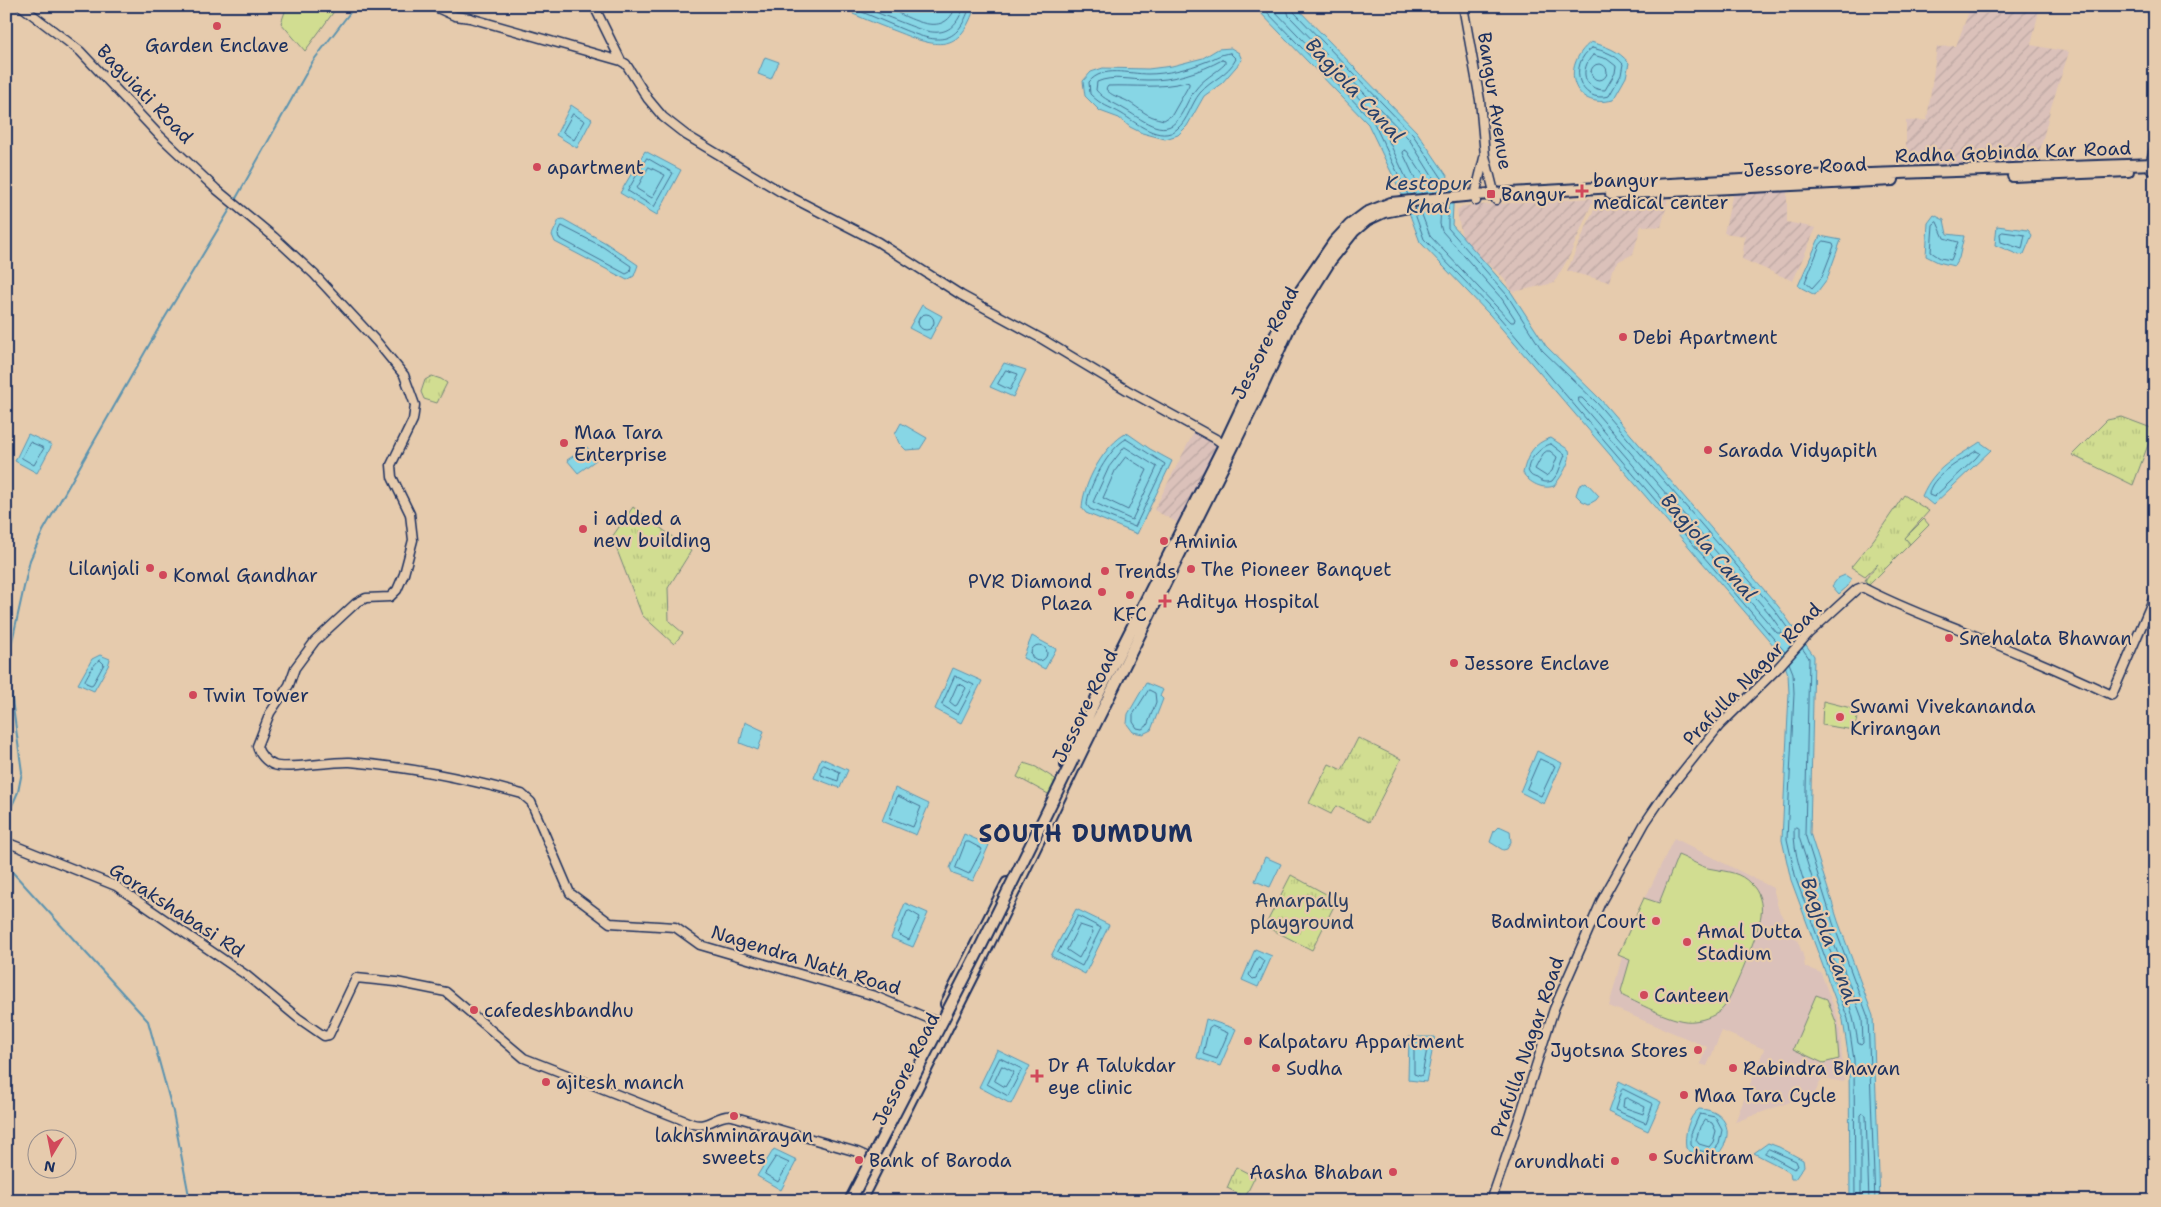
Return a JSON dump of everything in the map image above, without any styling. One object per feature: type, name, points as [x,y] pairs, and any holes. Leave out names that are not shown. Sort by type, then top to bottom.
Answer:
[{"type":"main road","name":"Radha Gobinda Kar Road","points":[[1453,200],[1814,176],[2153,167]]},
{"type":"main road","name":"Jessore Road","points":[[846,1201],[1077,752],[1227,447],[1292,322],[1304,292],[1346,240],[1360,226],[1383,209],[1404,204],[1453,200]]},
{"type":"main road","name":"Jessore Road","points":[[860,1201],[982,957],[1077,752]]},
{"type":"main road","points":[[850,1201],[981,946],[1077,752]]},
{"type":"street","name":"Baguiati Road","points":[[21,6],[80,50],[158,135],[241,210]]},
{"type":"street","points":[[434,6],[455,16],[470,18],[621,61],[626,64],[648,99],[663,117],[686,135],[778,190],[878,242],[961,295],[1074,357],[1127,390],[1227,447]]},
{"type":"street","points":[[594,6],[621,61]]},
{"type":"street","name":"Bangur Avenue","points":[[1463,6],[1480,100],[1485,156],[1495,197]]},
{"type":"street","points":[[2152,6],[2155,24]]},
{"type":"street","points":[[2153,167],[2155,145]]},
{"type":"street","points":[[1475,198],[1485,156]]},
{"type":"street","name":"Nagendra Nath Road","points":[[241,210],[314,274],[377,342],[404,375],[415,405],[413,420],[390,465],[392,477],[410,514],[413,540],[404,574],[390,597],[366,598],[356,603],[315,641],[295,668],[289,685],[270,714],[258,738],[256,746],[266,760],[275,766],[350,762],[446,774],[522,794],[531,802],[570,892],[610,923],[675,927],[700,945],[875,996],[937,1022],[948,1023]]},
{"type":"street","name":"Prafulla Nagar Road","points":[[1491,1201],[1554,1009],[1580,946],[1617,870],[1664,794],[1718,726],[1788,657],[1808,634],[1857,589],[1862,587],[1900,606],[2112,695],[2155,595]]},
{"type":"street","name":"Gorakshabasi Rd","points":[[6,842],[116,886],[246,975],[298,1018],[327,1036],[356,978],[396,982],[446,992],[524,1058],[693,1124],[703,1125],[721,1116],[732,1116],[868,1156]]},
{"type":"street","points":[[868,1156],[880,1162]]},
{"type":"shaded area","points":[[1971,6],[2040,6],[2031,45],[2069,52],[2051,107],[2037,162],[1917,165],[1906,169],[1906,121],[1927,120],[1937,47],[1956,46]]},
{"type":"shaded area","points":[[1787,189],[1787,222],[1816,228],[1793,281],[1742,259],[1745,236],[1724,233],[1733,192]]},
{"type":"shaded area","points":[[1667,197],[1667,205],[1661,227],[1641,226],[1633,254],[1619,261],[1612,270],[1609,282],[1567,271],[1598,200]]},
{"type":"shaded area","points":[[1594,198],[1570,255],[1554,283],[1513,292],[1502,276],[1463,243],[1457,211],[1462,206]]},
{"type":"shaded area","points":[[1194,432],[1220,446],[1180,524],[1154,510]]},
{"type":"shaded area","points":[[1674,838],[1773,888],[1779,911],[1796,937],[1803,955],[1805,967],[1821,973],[1839,1021],[1844,1082],[1822,1078],[1815,1093],[1735,1122],[1764,1049],[1722,1031],[1707,1066],[1700,1064],[1707,1047],[1609,1006],[1622,957],[1618,955]]},
{"type":"green space","points":[[287,6],[338,6],[305,51],[281,23]]},
{"type":"green space","points":[[432,376],[447,383],[437,403],[424,399],[421,392],[425,380]]},
{"type":"green space","points":[[2122,417],[2154,429],[2133,485],[2072,455],[2107,420]]},
{"type":"green space","points":[[1904,495],[1929,511],[1905,538],[1910,544],[1867,587],[1865,580],[1878,564],[1865,576],[1851,567],[1874,539]]},
{"type":"green space","points":[[633,507],[691,551],[668,588],[669,621],[683,633],[674,644],[642,615],[612,537]]},
{"type":"green space","points":[[1924,519],[1929,525],[1910,544],[1905,538]]},
{"type":"green space","name":"Swami Vivekananda Krirangan","points":[[1823,701],[1859,710],[1854,730],[1822,725]]},
{"type":"green space","points":[[1358,738],[1401,759],[1369,822],[1336,806],[1331,814],[1309,803],[1329,764],[1342,770]]},
{"type":"green space","points":[[1024,763],[1036,767],[1057,780],[1050,795],[1017,777]]},
{"type":"green space","name":"Amal Dutta Stadium","points":[[1678,855],[1704,867],[1734,873],[1743,877],[1756,890],[1761,906],[1761,915],[1756,935],[1740,976],[1724,1007],[1715,1015],[1694,1021],[1668,1017],[1658,1013],[1623,996],[1621,991],[1630,960],[1618,955],[1644,898],[1659,903]]},
{"type":"green space","name":"Amarpally playground","points":[[1291,875],[1337,900],[1312,950],[1265,926]]},
{"type":"green space","points":[[1816,995],[1827,999],[1836,1022],[1839,1059],[1823,1063],[1793,1049]]},
{"type":"green space","points":[[1236,1167],[1255,1177],[1245,1197],[1227,1188]]},
{"type":"water","points":[[856,6],[975,6],[963,32],[947,43],[937,44],[914,38],[853,14]]},
{"type":"water","name":"Kestopur Khal","points":[[1254,6],[1295,6],[1417,132],[1454,186],[1452,225],[1511,292],[1546,346],[1601,400],[1778,606],[1814,656],[1810,833],[1838,921],[1873,1016],[1880,1201],[1850,1201],[1849,1060],[1843,1020],[1791,880],[1782,840],[1789,693],[1788,674],[1781,654],[1490,315],[1420,242],[1404,199],[1368,124]]},
{"type":"water","points":[[1591,42],[1607,47],[1629,63],[1626,77],[1613,100],[1599,101],[1588,99],[1580,93],[1575,84],[1573,74],[1575,63],[1581,52]]},
{"type":"water","points":[[1231,48],[1239,53],[1242,60],[1222,83],[1204,96],[1187,126],[1178,135],[1165,139],[1142,133],[1130,127],[1119,118],[1100,111],[1085,96],[1083,81],[1091,72],[1103,68],[1148,69],[1172,66],[1203,58],[1218,49]]},
{"type":"water","points":[[765,57],[779,62],[771,79],[758,74]]},
{"type":"water","points":[[571,105],[592,119],[577,148],[556,135]]},
{"type":"water","points":[[645,151],[681,170],[657,215],[620,193]]},
{"type":"water","points":[[1934,215],[1944,220],[1947,234],[1964,236],[1959,258],[1954,266],[1938,262],[1926,256],[1928,223]]},
{"type":"water","points":[[563,219],[606,243],[638,265],[634,276],[627,280],[555,242],[552,235],[559,220]]},
{"type":"water","points":[[1997,226],[2028,230],[2032,235],[2024,254],[2019,255],[1995,245]]},
{"type":"water","points":[[1820,236],[1841,240],[1827,279],[1815,295],[1798,286]]},
{"type":"water","points":[[922,305],[942,316],[930,339],[909,328]]},
{"type":"water","points":[[1004,363],[1026,370],[1013,397],[990,387]]},
{"type":"water","points":[[901,423],[927,438],[920,449],[906,450],[899,443],[895,434]]},
{"type":"water","points":[[1127,433],[1172,461],[1137,534],[1086,513],[1082,508],[1086,487],[1103,455],[1119,438]]},
{"type":"water","points":[[28,434],[52,445],[37,473],[15,461]]},
{"type":"water","points":[[1551,438],[1569,450],[1570,454],[1565,469],[1554,486],[1545,487],[1533,483],[1523,473],[1535,447]]},
{"type":"water","points":[[1980,442],[1991,450],[1933,505],[1922,496],[1939,470]]},
{"type":"water","points":[[587,447],[596,460],[578,473],[567,460]]},
{"type":"water","points":[[1586,482],[1599,496],[1589,504],[1582,501],[1576,495],[1579,486]]},
{"type":"water","points":[[1845,575],[1851,579],[1848,586],[1839,594],[1832,586],[1838,578]]},
{"type":"water","points":[[1032,636],[1056,649],[1045,669],[1023,658]]},
{"type":"water","points":[[100,655],[110,659],[94,691],[78,684],[92,659]]},
{"type":"water","points":[[953,668],[982,681],[961,723],[935,709]]},
{"type":"water","points":[[1146,683],[1163,690],[1160,696],[1163,699],[1151,730],[1143,734],[1133,732],[1127,724],[1128,714]]},
{"type":"water","points":[[745,722],[764,731],[758,750],[740,743]]},
{"type":"water","points":[[1537,751],[1562,763],[1544,804],[1520,792]]},
{"type":"water","points":[[821,758],[848,770],[840,788],[814,778]]},
{"type":"water","points":[[895,788],[929,804],[916,835],[882,821]]},
{"type":"water","points":[[1499,826],[1510,831],[1511,842],[1507,849],[1503,850],[1490,842],[1494,831]]},
{"type":"water","points":[[964,834],[989,845],[973,881],[953,874],[950,868]]},
{"type":"water","points":[[1265,857],[1281,864],[1270,887],[1255,881]]},
{"type":"water","points":[[905,903],[928,913],[913,947],[891,938]]},
{"type":"water","points":[[1076,909],[1109,925],[1085,974],[1051,956]]},
{"type":"water","points":[[1255,949],[1272,956],[1258,987],[1242,980]]},
{"type":"water","points":[[1206,1019],[1236,1029],[1220,1066],[1197,1058]]},
{"type":"water","points":[[1409,1037],[1435,1037],[1426,1082],[1408,1080]]},
{"type":"water","points":[[997,1050],[1030,1066],[1011,1104],[979,1087]]},
{"type":"water","points":[[1619,1081],[1661,1102],[1648,1131],[1608,1112]]},
{"type":"water","points":[[1699,1109],[1718,1114],[1726,1127],[1725,1142],[1714,1158],[1699,1156],[1686,1148],[1688,1127],[1695,1112]]},
{"type":"water","points":[[1768,1143],[1803,1160],[1804,1166],[1795,1179],[1791,1179],[1790,1173],[1786,1170],[1754,1153]]},
{"type":"water","points":[[774,1149],[797,1160],[781,1190],[757,1176]]},
{"type":"waterway","points":[[234,202],[313,61],[355,6]]},
{"type":"waterway","points":[[6,819],[18,792],[22,772],[8,671],[11,646],[30,560],[43,531],[161,324],[232,206]]},
{"type":"waterway","points":[[6,865],[148,1021],[173,1112],[190,1201]]},
{"type":"place","name":"Garden Enclave","points":[[217,26]]},
{"type":"place","name":"apartment","points":[[537,167]]},
{"type":"place","name":"bangur medical center","points":[[1582,191]]},
{"type":"place","name":"Bangur","points":[[1491,194]]},
{"type":"place","name":"Debi Apartment","points":[[1623,337]]},
{"type":"place","name":"Maa Tara Enterprise","points":[[564,443]]},
{"type":"place","name":"Sarada Vidyapith","points":[[1708,450]]},
{"type":"place","name":"i added a new building","points":[[583,529]]},
{"type":"place","name":"Aminia","points":[[1164,541]]},
{"type":"place","name":"Lilanjali","points":[[150,568]]},
{"type":"place","name":"The Pioneer Banquet","points":[[1191,569]]},
{"type":"place","name":"Trends","points":[[1105,571]]},
{"type":"place","name":"Komal Gandhar","points":[[163,575]]},
{"type":"place","name":"PVR Diamond Plaza","points":[[1102,592]]},
{"type":"place","name":"KFC","points":[[1130,595]]},
{"type":"place","name":"Aditya Hospital","points":[[1165,601]]},
{"type":"place","name":"Snehalata Bhawan","points":[[1949,638]]},
{"type":"place","name":"Jessore Enclave","points":[[1454,663]]},
{"type":"place","name":"Twin Tower","points":[[193,695]]},
{"type":"place","name":"Swami Vivekananda Krirangan","points":[[1840,717]]},
{"type":"place","name":"Badminton Court","points":[[1656,921]]},
{"type":"place","name":"Amal Dutta Stadium","points":[[1687,942]]},
{"type":"place","name":"Canteen","points":[[1644,995]]},
{"type":"place","name":"cafedeshbandhu","points":[[474,1010]]},
{"type":"place","name":"Kalpataru Appartment","points":[[1248,1041]]},
{"type":"place","name":"Jyotsna Stores","points":[[1698,1050]]},
{"type":"place","name":"Sudha","points":[[1276,1068]]},
{"type":"place","name":"Rabindra Bhavan","points":[[1733,1068]]},
{"type":"place","name":"Dr A Talukdar eye clinic","points":[[1037,1076]]},
{"type":"place","name":"ajitesh manch","points":[[546,1082]]},
{"type":"place","name":"Maa Tara Cycle","points":[[1684,1095]]},
{"type":"place","name":"lakhshminarayan sweets","points":[[734,1116]]},
{"type":"place","name":"Suchitram","points":[[1653,1157]]},
{"type":"place","name":"Bank of Baroda","points":[[859,1160]]},
{"type":"place","name":"arundhati","points":[[1615,1161]]},
{"type":"place","name":"Aasha Bhaban","points":[[1393,1172]]},
{"type":"district","name":"SOUTH DUMDUM","points":[[1086,834]]},
{"type":"water label","name":"Bagjola Canal","points":[[1355,90]]},
{"type":"water label","name":"Bagjola Canal","points":[[1709,547]]},
{"type":"water label","name":"Bagjola Canal","points":[[1830,941]]}]
